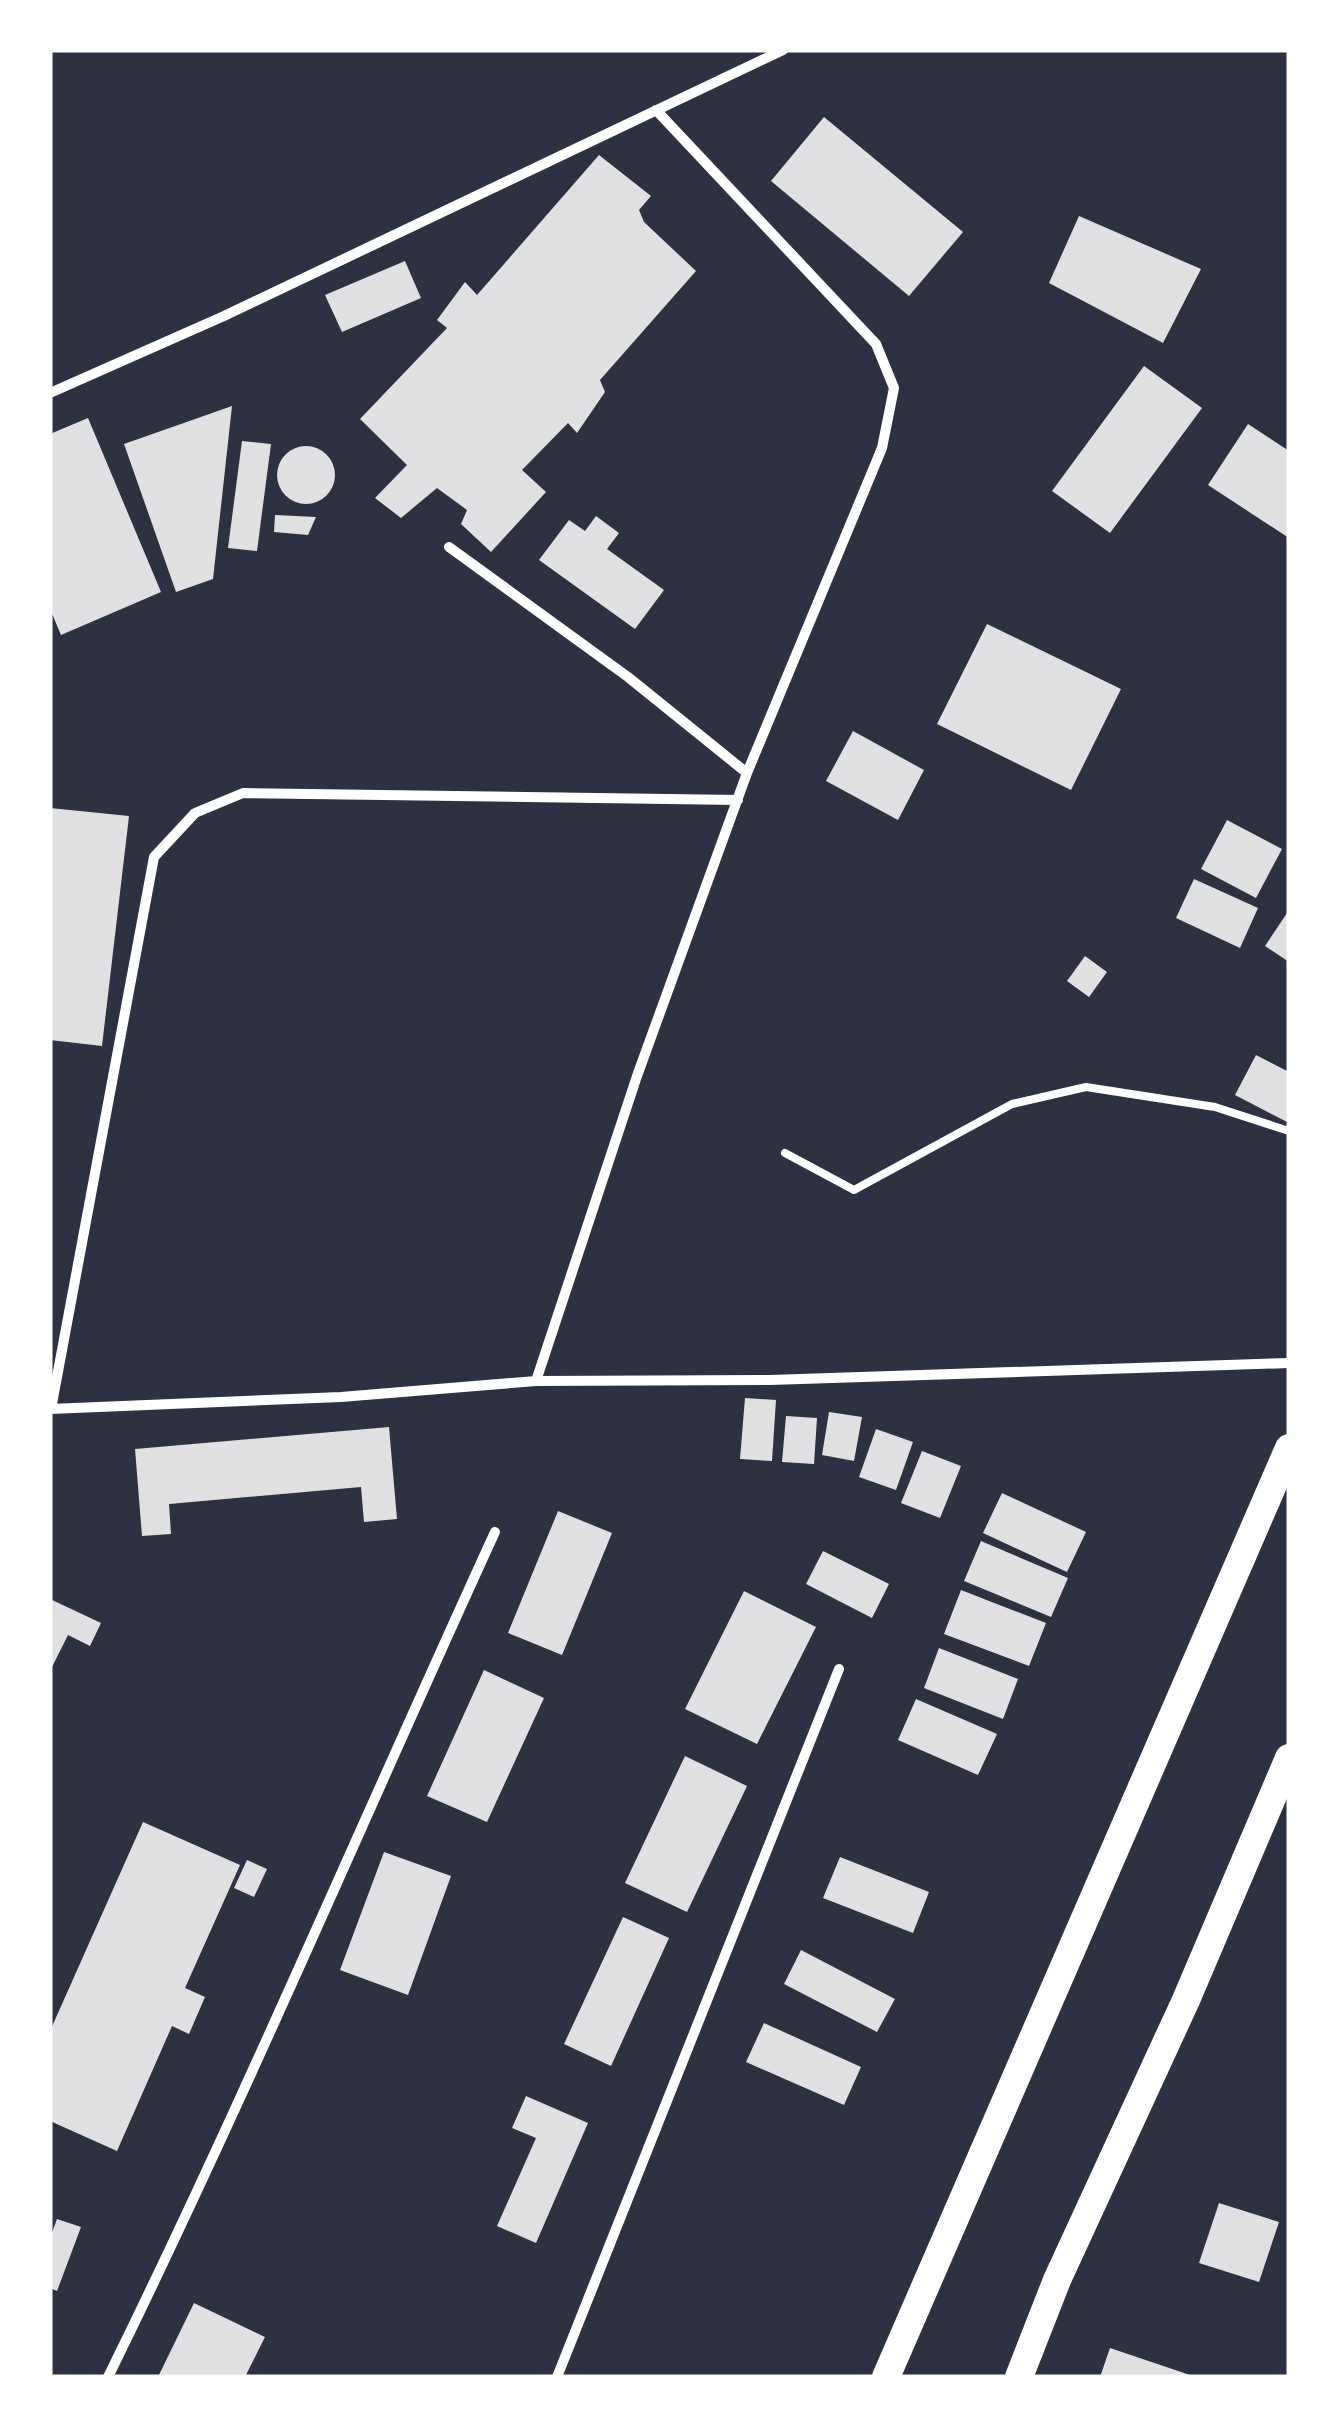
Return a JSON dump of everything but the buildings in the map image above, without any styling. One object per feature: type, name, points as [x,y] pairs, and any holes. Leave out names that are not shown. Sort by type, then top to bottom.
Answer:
[{"type":"highway","points":[[886,2377],[1289,1448]]},
{"type":"highway","points":[[1019,2377],[1057,2280],[1186,2000],[1289,1758]]},
{"type":"street","points":[[50,393],[783,50]]},
{"type":"street","points":[[536,1381],[637,1076],[747,773],[882,448],[894,388],[876,344],[656,110]]},
{"type":"street","points":[[448,546],[628,677],[747,773]]},
{"type":"street","points":[[738,800],[243,793],[195,813],[154,857],[51,1409],[340,1397],[536,1381],[770,1380],[1289,1362]]},
{"type":"street","points":[[108,2377],[194,2202],[293,1972],[495,1532]]},
{"type":"street","points":[[557,2377],[838,1669]]},
{"type":"lane","points":[[786,1153],[854,1190],[1012,1104],[1086,1087],[1215,1107],[1289,1131]]}]
